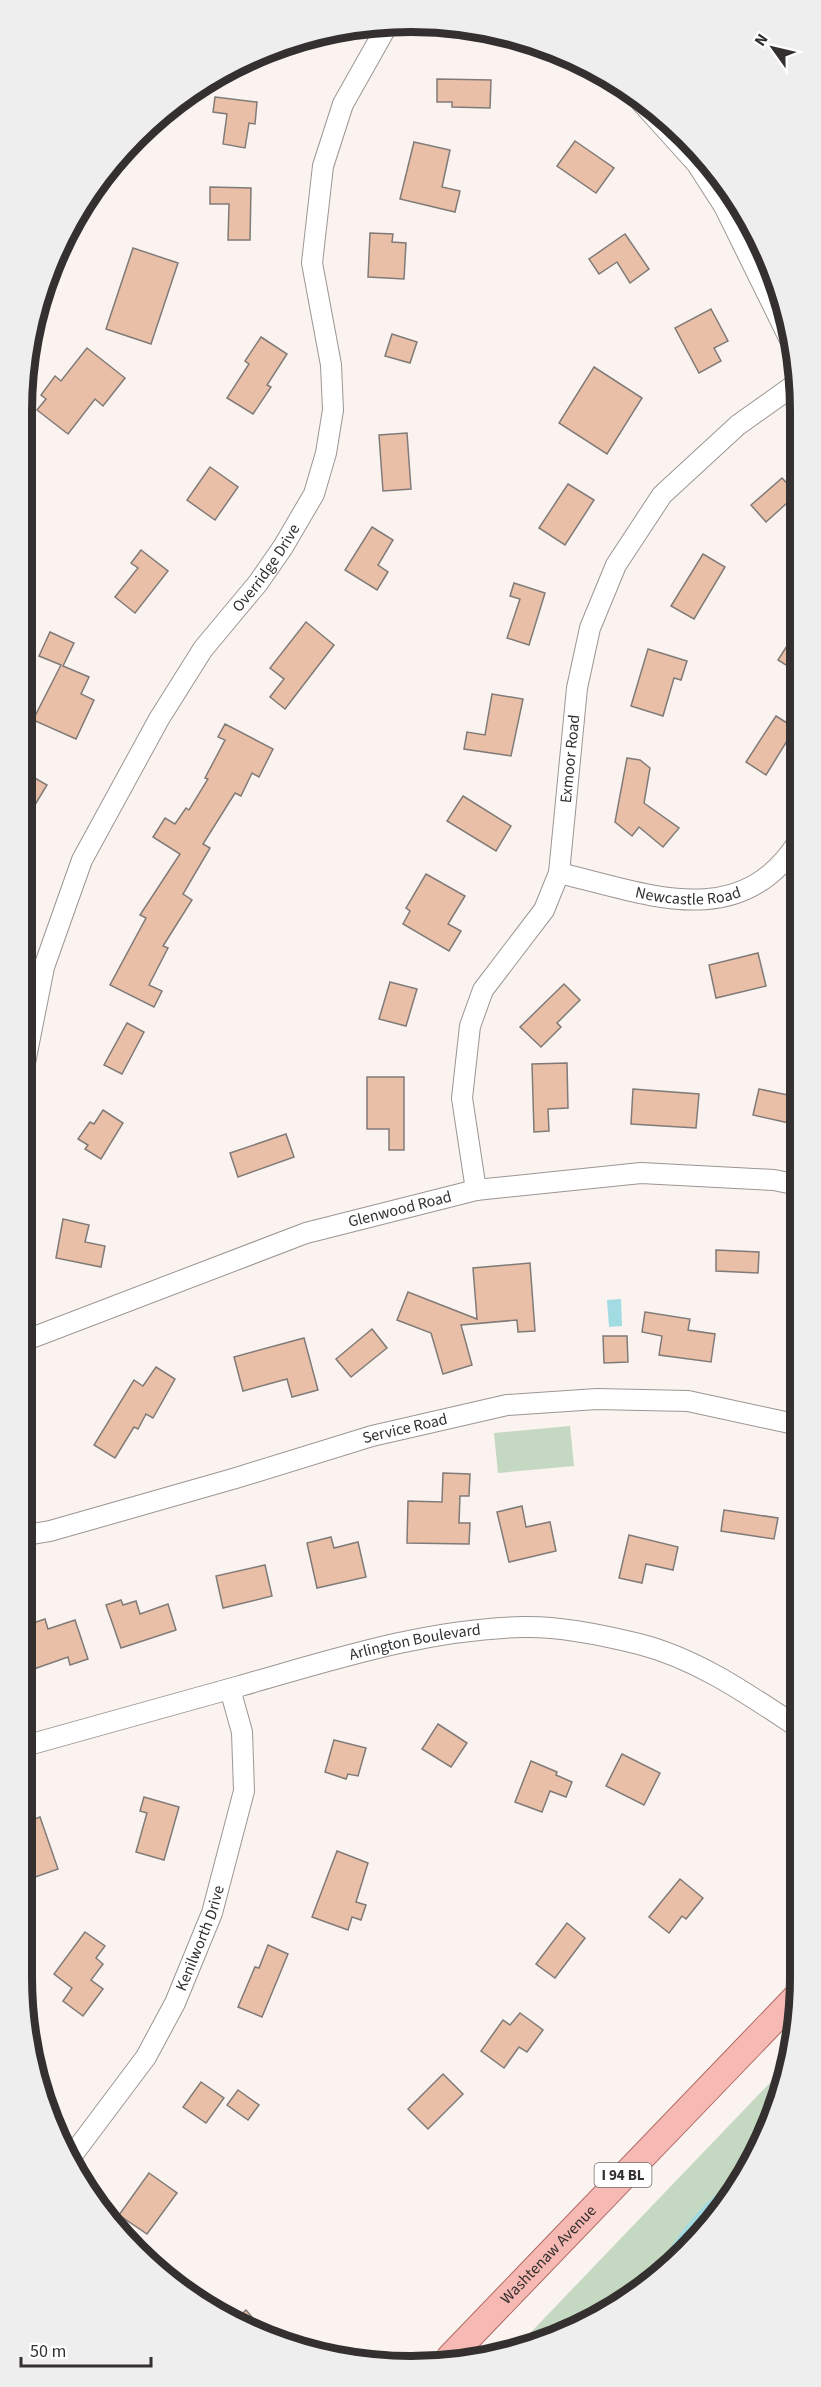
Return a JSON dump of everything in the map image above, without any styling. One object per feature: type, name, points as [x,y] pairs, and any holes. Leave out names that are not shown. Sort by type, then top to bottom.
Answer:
[{"type":"main road","name":"Washtenaw Avenue","points":[[454,2353],[789,2005]]},
{"type":"street","name":"Overridge Drive","points":[[32,1028],[44,968],[82,860],[159,719],[203,649],[264,574],[314,494],[327,453],[333,410],[331,365],[312,263],[323,166],[344,104],[384,32]]},
{"type":"street","points":[[679,144],[697,164],[724,206],[778,315]]},
{"type":"street","name":"Exmoor Road","points":[[476,1190],[462,1098],[470,1026],[483,990],[544,910],[559,873],[577,688],[590,628],[616,565],[662,495],[738,425],[789,389]]},
{"type":"street","name":"Newcastle Road","points":[[559,873],[673,899],[699,902],[727,897],[750,887],[771,873],[790,854]]},
{"type":"street","name":"Glenwood Road","points":[[32,1338],[306,1233],[476,1190],[641,1173],[774,1180],[790,1183]]},
{"type":"street","name":"Service Road","points":[[32,1534],[236,1479],[372,1436],[507,1405],[597,1399],[688,1401],[790,1423]]},
{"type":"street","name":"Arlington Boulevard","points":[[32,1744],[348,1655],[447,1632],[524,1626],[640,1644],[689,1662],[732,1683],[790,1721]]},
{"type":"street","name":"Kenilworth Drive","points":[[75,2151],[146,2057],[175,2002],[212,1913],[244,1791],[242,1732],[230,1689]]},
{"type":"green space","points":[[570,1426],[574,1466],[498,1473],[494,1433]]},
{"type":"green space","points":[[777,2076],[761,2122],[739,2166],[711,2207],[678,2244],[641,2277],[600,2305],[556,2327],[526,2337]]},
{"type":"water","points":[[621,1299],[622,1326],[609,1327],[607,1300]]},
{"type":"building","points":[[437,79],[491,80],[490,108],[452,107],[452,102],[437,102]]},
{"type":"building","points":[[215,97],[257,102],[255,124],[249,123],[245,148],[223,144],[227,114],[213,112]]},
{"type":"building","points":[[575,141],[614,168],[596,193],[557,166]]},
{"type":"building","points":[[414,142],[450,150],[442,187],[460,191],[455,212],[400,199]]},
{"type":"building","points":[[210,187],[251,188],[250,240],[228,240],[229,204],[210,204]]},
{"type":"building","points":[[370,233],[393,234],[392,242],[406,243],[404,279],[368,277]]},
{"type":"building","points":[[625,234],[649,269],[630,283],[617,262],[599,274],[589,259]]},
{"type":"building","points":[[133,248],[178,263],[151,344],[106,329]]},
{"type":"building","points":[[711,309],[728,341],[714,348],[721,361],[699,373],[675,328]]},
{"type":"building","points":[[392,334],[417,342],[410,363],[385,356]]},
{"type":"building","points":[[261,337],[287,354],[267,385],[271,387],[253,414],[227,398],[249,364],[245,361]]},
{"type":"building","points":[[87,348],[125,378],[103,406],[95,399],[68,434],[37,410],[46,399],[41,395],[55,376],[61,381]]},
{"type":"building","points":[[594,367],[642,398],[607,454],[559,423]]},
{"type":"building","points":[[407,433],[411,489],[383,491],[379,435]]},
{"type":"building","points":[[210,467],[238,487],[215,520],[187,500]]},
{"type":"building","points":[[782,478],[790,487],[790,500],[766,522],[751,505]]},
{"type":"building","points":[[568,484],[594,500],[565,545],[539,528]]},
{"type":"building","points":[[372,527],[393,540],[378,565],[388,572],[377,590],[345,570]]},
{"type":"building","points":[[141,550],[168,571],[135,613],[115,597],[138,568],[131,563]]},
{"type":"building","points":[[703,554],[725,567],[694,619],[671,606]]},
{"type":"building","points":[[514,583],[545,593],[529,645],[507,638],[520,599],[510,596]]},
{"type":"building","points":[[306,622],[334,645],[285,709],[270,697],[284,679],[270,668]]},
{"type":"building","points":[[50,632],[74,643],[63,666],[89,677],[81,694],[94,700],[76,739],[33,720],[61,665],[39,656]]},
{"type":"building","points":[[790,641],[790,668],[778,660]]},
{"type":"building","points":[[648,649],[687,661],[681,680],[674,678],[663,716],[631,706]]},
{"type":"building","points":[[492,694],[523,699],[511,756],[464,749],[467,732],[485,735]]},
{"type":"building","points":[[776,716],[790,725],[790,736],[766,775],[746,762]]},
{"type":"building","points":[[225,724],[273,749],[259,777],[252,773],[241,796],[235,793],[203,844],[210,848],[183,894],[192,900],[163,946],[168,948],[149,985],[162,991],[154,1007],[110,985],[146,918],[140,915],[180,854],[153,837],[165,818],[175,824],[186,808],[189,810],[208,779],[205,778],[225,740],[218,737]]},
{"type":"building","points":[[627,758],[640,760],[650,768],[644,803],[679,828],[663,847],[639,827],[632,836],[615,822]]},
{"type":"building","points":[[32,776],[47,785],[32,810]]},
{"type":"building","points":[[463,796],[511,826],[496,851],[447,821]]},
{"type":"building","points":[[426,874],[465,896],[448,924],[461,931],[449,951],[403,924],[410,911],[406,908]]},
{"type":"building","points":[[758,953],[766,986],[716,998],[709,965]]},
{"type":"building","points":[[390,982],[417,989],[406,1026],[379,1019]]},
{"type":"building","points":[[564,984],[580,1000],[557,1023],[561,1027],[541,1047],[520,1027]]},
{"type":"building","points":[[127,1023],[144,1032],[122,1074],[104,1065]]},
{"type":"building","points":[[567,1063],[568,1108],[548,1109],[549,1131],[534,1132],[532,1064]]},
{"type":"building","points":[[367,1077],[404,1077],[404,1150],[389,1150],[389,1129],[367,1129]]},
{"type":"building","points":[[633,1089],[699,1094],[696,1128],[631,1124]]},
{"type":"building","points":[[759,1089],[790,1095],[790,1123],[753,1115]]},
{"type":"building","points":[[103,1110],[123,1123],[101,1159],[85,1149],[88,1145],[78,1139],[90,1122],[94,1124]]},
{"type":"building","points":[[286,1134],[294,1157],[238,1177],[230,1153]]},
{"type":"building","points":[[63,1219],[89,1225],[85,1242],[105,1246],[101,1267],[56,1258]]},
{"type":"building","points":[[716,1250],[759,1252],[758,1273],[716,1271]]},
{"type":"building","points":[[530,1263],[535,1331],[518,1332],[517,1320],[461,1325],[472,1365],[443,1374],[431,1333],[397,1320],[408,1292],[477,1319],[473,1268]]},
{"type":"building","points":[[645,1312],[690,1319],[688,1330],[715,1334],[711,1362],[659,1355],[662,1336],[642,1332]]},
{"type":"building","points":[[372,1329],[387,1348],[351,1377],[336,1359]]},
{"type":"building","points":[[603,1336],[627,1336],[628,1362],[604,1363]]},
{"type":"building","points":[[304,1338],[318,1390],[292,1397],[287,1379],[243,1391],[234,1357]]},
{"type":"building","points":[[156,1367],[175,1379],[153,1418],[146,1414],[138,1429],[134,1427],[115,1458],[94,1445],[134,1380],[143,1386]]},
{"type":"building","points":[[443,1473],[470,1474],[469,1496],[460,1496],[459,1523],[470,1523],[469,1544],[407,1543],[408,1501],[442,1502]]},
{"type":"building","points":[[522,1506],[526,1527],[550,1522],[556,1551],[509,1562],[497,1512]]},
{"type":"building","points":[[724,1510],[778,1518],[774,1539],[721,1531]]},
{"type":"building","points":[[629,1535],[678,1547],[673,1570],[646,1564],[642,1583],[619,1578]]},
{"type":"building","points":[[331,1537],[334,1548],[358,1542],[366,1577],[317,1588],[307,1543]]},
{"type":"building","points":[[265,1565],[272,1596],[223,1608],[216,1576]]},
{"type":"building","points":[[121,1600],[123,1605],[136,1601],[140,1614],[168,1604],[176,1630],[121,1648],[106,1605]]},
{"type":"building","points":[[45,1619],[48,1629],[75,1620],[88,1659],[70,1665],[68,1657],[32,1670],[32,1623]]},
{"type":"building","points":[[438,1724],[467,1743],[451,1767],[422,1749]]},
{"type":"building","points":[[334,1740],[366,1748],[358,1776],[348,1774],[346,1779],[325,1772]]},
{"type":"building","points":[[622,1754],[660,1773],[644,1805],[606,1786]]},
{"type":"building","points":[[531,1761],[557,1772],[556,1775],[572,1782],[566,1797],[550,1791],[542,1812],[515,1802]]},
{"type":"building","points":[[144,1797],[179,1807],[164,1860],[136,1852],[147,1813],[140,1811]]},
{"type":"building","points":[[40,1817],[58,1869],[32,1878],[32,1820]]},
{"type":"building","points":[[337,1851],[368,1863],[356,1902],[366,1905],[361,1920],[352,1917],[348,1930],[312,1917]]},
{"type":"building","points":[[680,1879],[703,1898],[686,1919],[682,1916],[669,1933],[649,1917]]},
{"type":"building","points":[[567,1923],[585,1938],[555,1978],[536,1964]]},
{"type":"building","points":[[85,1932],[105,1946],[96,1958],[103,1964],[91,1980],[103,1989],[83,2016],[63,2001],[72,1988],[54,1974]]},
{"type":"building","points":[[268,1945],[288,1954],[262,2017],[238,2007],[255,1967],[259,1968]]},
{"type":"building","points":[[520,2013],[543,2030],[527,2052],[519,2047],[504,2068],[481,2051],[503,2020],[510,2025]]},
{"type":"building","points":[[443,2074],[463,2094],[428,2129],[408,2109]]},
{"type":"building","points":[[201,2082],[224,2098],[206,2123],[183,2107]]},
{"type":"building","points":[[238,2090],[259,2105],[248,2120],[227,2105]]},
{"type":"building","points":[[149,2173],[177,2193],[147,2234],[119,2215]]},
{"type":"building","points":[[246,2310],[257,2323],[243,2316],[241,2315]]},
{"type":"waterway","points":[[673,2249],[705,2209],[720,2196]]}]
